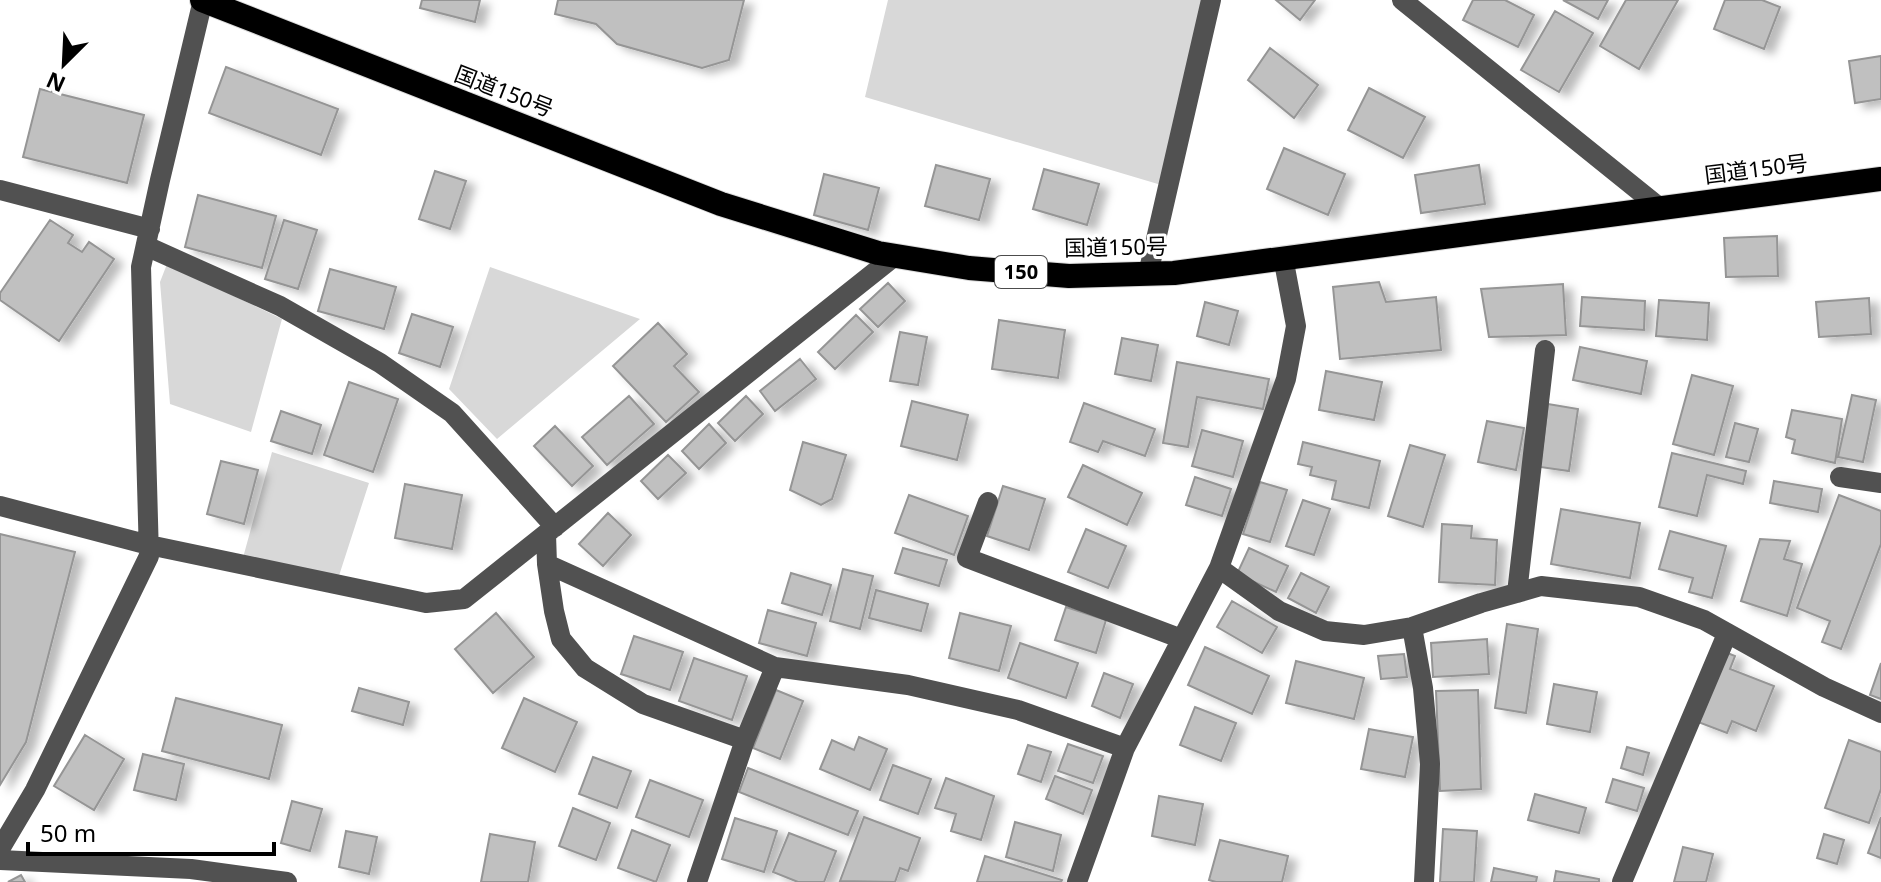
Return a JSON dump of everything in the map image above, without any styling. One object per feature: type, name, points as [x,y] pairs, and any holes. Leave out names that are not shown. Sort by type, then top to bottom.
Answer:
[{"type":"highway","name":"国道150号","points":[[203,0],[721,204],[878,253],[969,268],[1055,275],[1174,273],[1881,179]]},
{"type":"street","points":[[0,849],[35,790],[149,556],[141,267],[203,0]]},
{"type":"street","points":[[1402,0],[1659,207]]},
{"type":"street","points":[[1148,274],[1204,1]]},
{"type":"street","points":[[0,190],[148,237],[380,363],[452,413],[550,531],[547,564],[561,639],[585,668],[643,704],[745,740]]},
{"type":"street","points":[[0,506],[149,545],[426,603],[464,599],[895,256]]},
{"type":"street","points":[[1077,882],[1125,748],[1219,568],[1286,379],[1296,326],[1283,257]]},
{"type":"street","points":[[1517,593],[1545,350]]},
{"type":"street","points":[[1840,477],[1881,483]]},
{"type":"street","points":[[988,502],[967,558],[1182,639]]},
{"type":"street","points":[[547,564],[775,667],[908,685],[1018,710],[1125,748]]},
{"type":"street","points":[[1219,568],[1279,611],[1325,631],[1364,635],[1412,627],[1541,586],[1639,597],[1704,620],[1824,687],[1881,713]]},
{"type":"street","points":[[1412,627],[1423,688],[1430,764],[1424,882]]},
{"type":"street","points":[[1622,882],[1727,634]]},
{"type":"street","points":[[697,882],[745,740],[775,667]]},
{"type":"street","points":[[0,860],[191,869],[287,882]]},
{"type":"shaded area","points":[[888,0],[1211,0],[1168,187],[865,97]]},
{"type":"shaded area","points":[[167,264],[282,319],[251,432],[170,404],[160,282]]},
{"type":"shaded area","points":[[490,267],[640,319],[497,439],[449,389]]},
{"type":"shaded area","points":[[272,452],[369,483],[336,585],[241,565]]},
{"type":"building","points":[[422,0],[480,0],[475,22],[420,8]]},
{"type":"building","points":[[558,0],[744,0],[729,60],[702,68],[617,44],[596,24],[555,14]]},
{"type":"building","points":[[1276,0],[1315,0],[1300,20]]},
{"type":"building","points":[[1473,0],[1505,0],[1534,15],[1518,47],[1463,20]]},
{"type":"building","points":[[1563,0],[1608,0],[1598,19]]},
{"type":"building","points":[[1626,0],[1678,0],[1639,69],[1600,46]]},
{"type":"building","points":[[1725,0],[1762,0],[1780,7],[1764,49],[1714,29]]},
{"type":"building","points":[[1555,11],[1593,33],[1559,92],[1521,70]]},
{"type":"building","points":[[1270,48],[1318,85],[1294,118],[1248,80]]},
{"type":"building","points":[[1881,56],[1881,99],[1855,103],[1849,61]]},
{"type":"building","points":[[226,67],[338,109],[321,155],[209,113]]},
{"type":"building","points":[[1369,88],[1425,117],[1403,158],[1348,130]]},
{"type":"building","points":[[40,89],[144,115],[127,183],[23,157]]},
{"type":"building","points":[[1284,148],[1345,174],[1328,215],[1267,189]]},
{"type":"building","points":[[936,165],[990,179],[979,220],[925,206]]},
{"type":"building","points":[[1479,165],[1485,204],[1421,213],[1415,175]]},
{"type":"building","points":[[1044,169],[1099,184],[1087,225],[1033,209]]},
{"type":"building","points":[[435,171],[466,181],[450,229],[419,219]]},
{"type":"building","points":[[824,174],[879,188],[868,230],[814,215]]},
{"type":"building","points":[[198,195],[276,216],[262,268],[185,247]]},
{"type":"building","points":[[50,220],[73,235],[68,243],[82,252],[89,242],[114,259],[59,341],[0,300],[0,293]]},
{"type":"building","points":[[284,220],[317,230],[298,289],[265,279]]},
{"type":"building","points":[[1777,236],[1778,276],[1726,277],[1724,238]]},
{"type":"building","points":[[330,269],[396,287],[384,329],[318,311]]},
{"type":"building","points":[[1379,282],[1386,302],[1436,297],[1441,350],[1340,359],[1333,287]]},
{"type":"building","points":[[888,283],[905,301],[878,327],[860,309]]},
{"type":"building","points":[[1563,284],[1566,335],[1489,337],[1481,289]]},
{"type":"building","points":[[1582,297],[1645,301],[1644,330],[1580,326]]},
{"type":"building","points":[[1869,298],[1871,334],[1819,337],[1816,302]]},
{"type":"building","points":[[1659,300],[1709,303],[1707,340],[1656,336]]},
{"type":"building","points":[[1205,302],[1238,311],[1229,345],[1197,336]]},
{"type":"building","points":[[412,314],[453,327],[440,367],[399,353]]},
{"type":"building","points":[[856,315],[873,332],[835,369],[818,352]]},
{"type":"building","points":[[999,320],[1065,330],[1058,378],[992,369]]},
{"type":"building","points":[[658,323],[687,354],[674,366],[699,392],[666,422],[613,366]]},
{"type":"building","points":[[900,332],[927,337],[918,385],[890,381]]},
{"type":"building","points":[[1122,338],[1158,345],[1151,381],[1115,374]]},
{"type":"building","points":[[1580,347],[1647,361],[1641,394],[1573,380]]},
{"type":"building","points":[[800,359],[816,379],[775,411],[760,391]]},
{"type":"building","points":[[1177,362],[1269,379],[1263,409],[1197,397],[1188,447],[1163,443]]},
{"type":"building","points":[[1326,371],[1382,382],[1374,420],[1319,410]]},
{"type":"building","points":[[1692,375],[1733,386],[1714,455],[1673,444]]},
{"type":"building","points":[[349,382],[398,399],[373,472],[324,455]]},
{"type":"building","points":[[1852,395],[1876,400],[1863,462],[1838,457]]},
{"type":"building","points":[[629,396],[654,424],[607,465],[582,437]]},
{"type":"building","points":[[746,396],[763,414],[735,441],[718,423]]},
{"type":"building","points":[[912,401],[968,415],[957,460],[901,446]]},
{"type":"building","points":[[1084,403],[1155,429],[1145,456],[1103,441],[1098,452],[1070,442]]},
{"type":"building","points":[[1548,404],[1578,409],[1569,471],[1540,467]]},
{"type":"building","points":[[1792,410],[1842,419],[1835,463],[1792,453],[1795,440],[1786,437]]},
{"type":"building","points":[[281,411],[321,425],[312,454],[271,441]]},
{"type":"building","points":[[1487,421],[1524,428],[1516,470],[1478,462]]},
{"type":"building","points":[[1735,423],[1758,429],[1749,462],[1726,457]]},
{"type":"building","points":[[709,424],[726,443],[699,469],[682,451]]},
{"type":"building","points":[[555,426],[593,466],[572,486],[534,446]]},
{"type":"building","points":[[1202,430],[1243,441],[1233,477],[1192,466]]},
{"type":"building","points":[[803,442],[846,455],[832,499],[821,505],[790,490]]},
{"type":"building","points":[[1303,442],[1380,461],[1369,508],[1332,499],[1336,481],[1310,475],[1312,467],[1298,464]]},
{"type":"building","points":[[1410,445],[1445,455],[1423,527],[1388,516]]},
{"type":"building","points":[[1672,453],[1746,471],[1743,484],[1707,475],[1697,516],[1659,507]]},
{"type":"building","points":[[668,455],[686,473],[658,499],[641,481]]},
{"type":"building","points":[[221,461],[258,470],[244,524],[207,514]]},
{"type":"building","points":[[1083,465],[1142,493],[1127,525],[1068,497]]},
{"type":"building","points":[[1195,477],[1231,489],[1222,516],[1186,505]]},
{"type":"building","points":[[1774,481],[1822,489],[1818,512],[1770,503]]},
{"type":"building","points":[[1260,482],[1287,490],[1270,542],[1243,534]]},
{"type":"building","points":[[405,484],[462,495],[452,549],[395,538]]},
{"type":"building","points":[[1003,486],[1045,499],[1029,550],[987,536]]},
{"type":"building","points":[[909,495],[968,516],[954,555],[895,533]]},
{"type":"building","points":[[1839,495],[1881,511],[1881,544],[1841,649],[1822,642],[1830,621],[1797,608]]},
{"type":"building","points":[[1303,500],[1330,509],[1314,555],[1286,546]]},
{"type":"building","points":[[1561,509],[1640,523],[1630,578],[1551,564]]},
{"type":"building","points":[[608,513],[631,535],[603,566],[579,544]]},
{"type":"building","points":[[1442,524],[1472,526],[1471,538],[1497,540],[1495,585],[1439,582]]},
{"type":"building","points":[[1086,529],[1126,546],[1108,588],[1068,572]]},
{"type":"building","points":[[1670,531],[1726,546],[1712,598],[1689,592],[1693,578],[1659,569]]},
{"type":"building","points":[[0,534],[75,552],[26,742],[0,785]]},
{"type":"building","points":[[1760,539],[1790,541],[1784,559],[1802,564],[1787,616],[1741,601]]},
{"type":"building","points":[[903,548],[947,560],[939,586],[895,573]]},
{"type":"building","points":[[1249,548],[1288,566],[1276,592],[1237,574]]},
{"type":"building","points":[[843,569],[873,576],[860,629],[830,621]]},
{"type":"building","points":[[791,573],[831,585],[822,615],[782,603]]},
{"type":"building","points":[[1301,573],[1329,587],[1316,613],[1288,598]]},
{"type":"building","points":[[876,590],[928,604],[921,631],[869,618]]},
{"type":"building","points":[[1232,601],[1277,627],[1262,653],[1217,627]]},
{"type":"building","points":[[1066,607],[1106,620],[1096,653],[1055,640]]},
{"type":"building","points":[[768,610],[816,623],[807,656],[759,643]]},
{"type":"building","points":[[496,613],[534,657],[493,693],[455,649]]},
{"type":"building","points":[[960,613],[1011,626],[999,671],[949,658]]},
{"type":"building","points":[[1507,624],[1538,629],[1526,713],[1495,708]]},
{"type":"building","points":[[634,636],[683,652],[670,690],[621,674]]},
{"type":"building","points":[[1487,639],[1489,674],[1433,677],[1431,643]]},
{"type":"building","points":[[1020,643],[1078,663],[1066,698],[1008,678]]},
{"type":"building","points":[[1205,647],[1269,676],[1252,714],[1188,685]]},
{"type":"building","points":[[1725,652],[1735,656],[1730,669],[1774,686],[1756,731],[1732,721],[1727,733],[1698,722]]},
{"type":"building","points":[[1404,654],[1407,677],[1381,679],[1378,656]]},
{"type":"building","points":[[694,658],[747,676],[732,720],[679,701]]},
{"type":"building","points":[[1296,661],[1364,678],[1354,719],[1286,703]]},
{"type":"building","points":[[1881,663],[1881,699],[1870,695]]},
{"type":"building","points":[[1104,673],[1133,684],[1120,718],[1092,706]]},
{"type":"building","points":[[1554,684],[1597,692],[1590,732],[1547,724]]},
{"type":"building","points":[[359,688],[409,702],[403,725],[352,711]]},
{"type":"building","points":[[776,690],[803,701],[780,759],[753,748]]},
{"type":"building","points":[[1478,690],[1481,789],[1440,791],[1436,691]]},
{"type":"building","points":[[176,698],[282,725],[269,779],[162,751]]},
{"type":"building","points":[[524,698],[577,722],[555,772],[502,748]]},
{"type":"building","points":[[1195,707],[1236,723],[1221,761],[1180,745]]},
{"type":"building","points":[[1369,729],[1413,737],[1405,777],[1361,769]]},
{"type":"building","points":[[85,735],[124,759],[94,810],[54,786]]},
{"type":"building","points":[[859,737],[887,749],[870,790],[820,769],[832,740],[854,750]]},
{"type":"building","points":[[1849,740],[1881,752],[1881,789],[1869,823],[1825,808]]},
{"type":"building","points":[[1068,744],[1103,756],[1093,783],[1058,771]]},
{"type":"building","points":[[1028,745],[1051,752],[1041,782],[1018,774]]},
{"type":"building","points":[[1627,747],[1649,753],[1643,775],[1621,768]]},
{"type":"building","points":[[143,754],[184,764],[176,800],[134,790]]},
{"type":"building","points":[[593,757],[631,771],[617,808],[579,794]]},
{"type":"building","points":[[893,765],[931,779],[918,814],[880,800]]},
{"type":"building","points":[[748,768],[858,811],[848,835],[739,792]]},
{"type":"building","points":[[1055,776],[1092,790],[1083,814],[1046,799]]},
{"type":"building","points":[[946,778],[994,796],[981,840],[951,831],[956,814],[935,808]]},
{"type":"building","points":[[1613,779],[1644,788],[1637,811],[1606,802]]},
{"type":"building","points":[[650,780],[703,800],[689,837],[636,817]]},
{"type":"building","points":[[1535,794],[1586,808],[1579,833],[1528,820]]},
{"type":"building","points":[[1159,796],[1203,804],[1195,845],[1152,836]]},
{"type":"building","points":[[292,801],[322,809],[310,851],[281,843]]},
{"type":"building","points":[[573,808],[610,823],[596,860],[559,846]]},
{"type":"building","points":[[864,817],[920,838],[908,871],[900,868],[895,882],[840,881]]},
{"type":"building","points":[[1881,817],[1881,858],[1868,853]]},
{"type":"building","points":[[735,818],[777,831],[764,872],[722,859]]},
{"type":"building","points":[[1015,822],[1061,835],[1053,871],[1006,857]]},
{"type":"building","points":[[1443,829],[1477,831],[1474,882],[1440,882]]},
{"type":"building","points":[[632,830],[670,845],[656,882],[618,868]]},
{"type":"building","points":[[346,831],[377,837],[369,874],[339,867]]},
{"type":"building","points":[[789,833],[836,851],[824,882],[798,882],[773,872]]},
{"type":"building","points":[[490,834],[535,842],[528,882],[481,882]]},
{"type":"building","points":[[1824,834],[1844,840],[1837,864],[1817,858]]},
{"type":"building","points":[[1220,840],[1288,856],[1282,882],[1209,880]]},
{"type":"building","points":[[1683,847],[1713,854],[1706,882],[1674,882]]},
{"type":"building","points":[[985,856],[1062,880],[977,882]]},
{"type":"building","points":[[1494,868],[1537,877],[1536,882],[1491,882]]},
{"type":"building","points":[[1556,871],[1599,879],[1599,882],[1554,882]]},
{"type":"building","points":[[21,875],[25,882],[8,882]]}]
